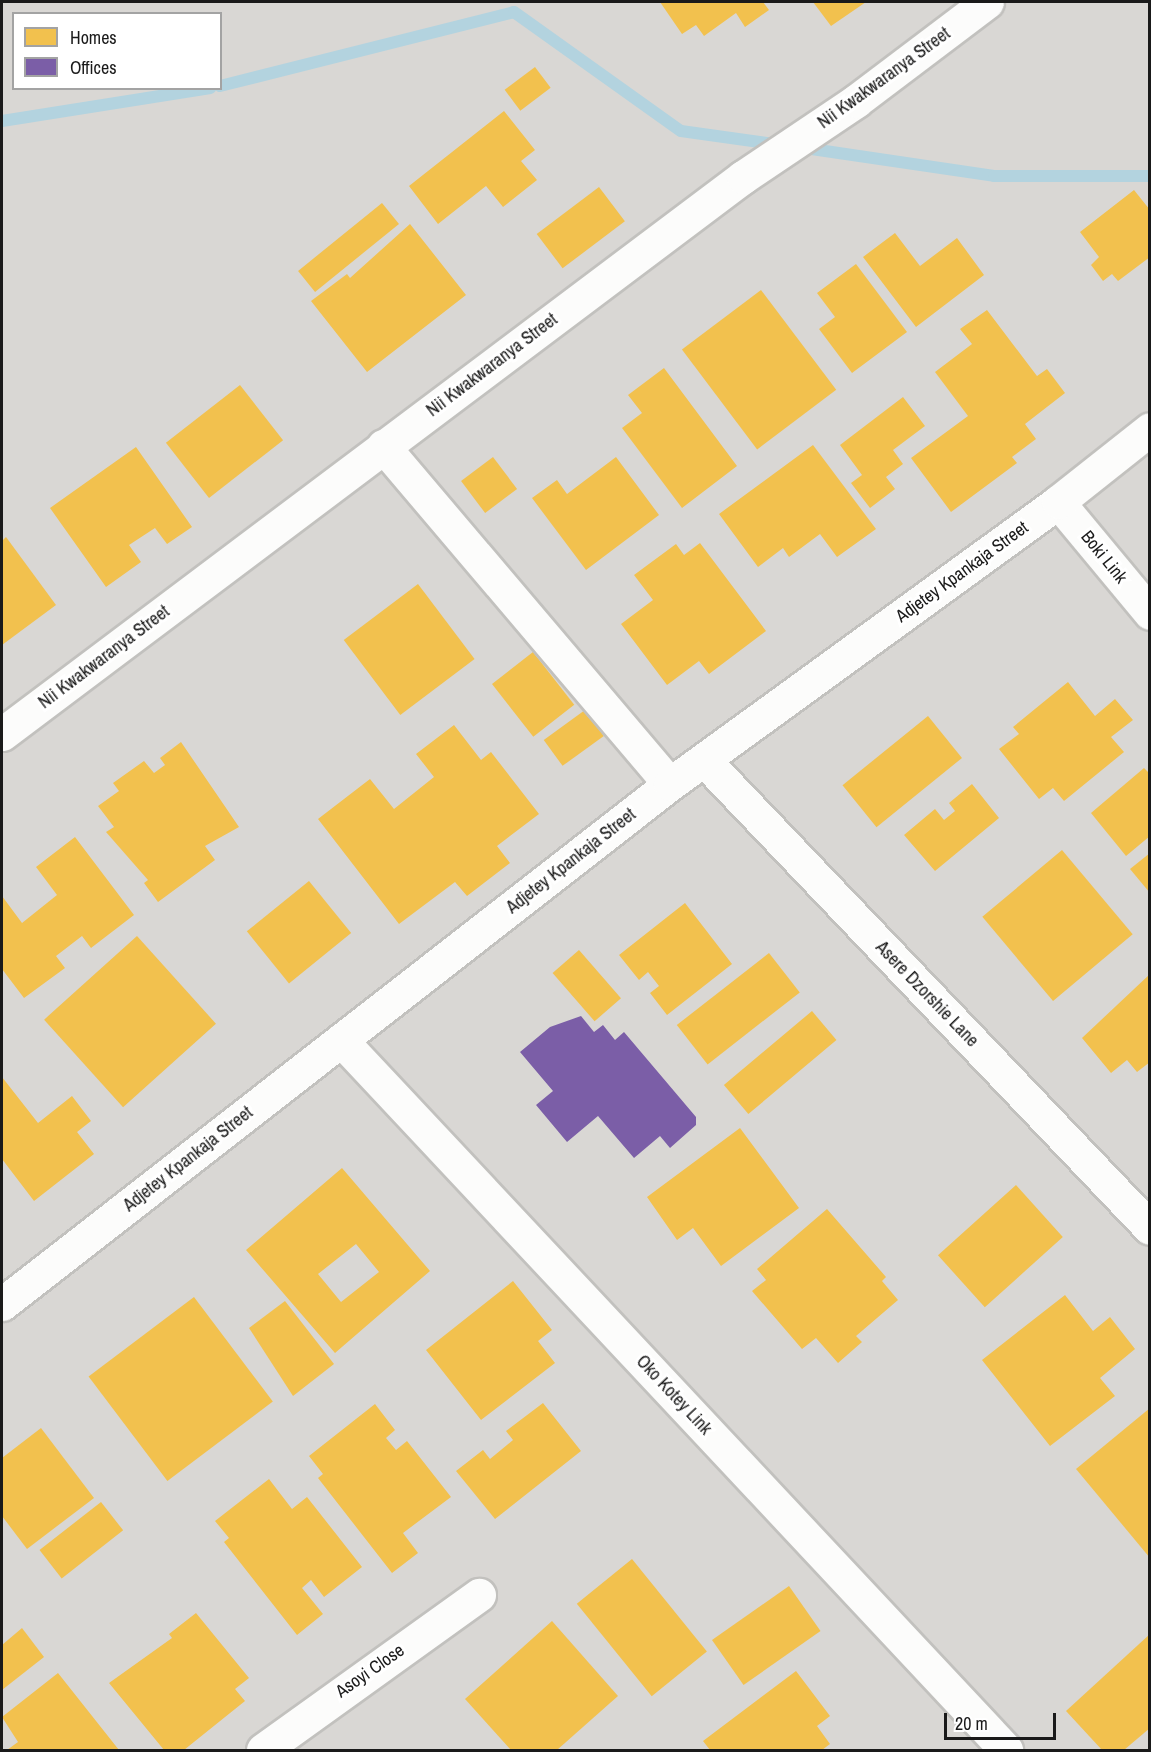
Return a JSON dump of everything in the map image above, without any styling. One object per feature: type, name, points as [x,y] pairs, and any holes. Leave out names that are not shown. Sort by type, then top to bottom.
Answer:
[{"type":"street","name":"Nii Kwakwaranya Street","points":[[2,734],[743,177],[856,101],[987,2]]},
{"type":"street","name":"Adjetey Kpankaja Street","points":[[2,1304],[670,784],[1058,502],[1149,429]]},
{"type":"street","points":[[383,447],[670,784]]},
{"type":"street","name":"Boki Link","points":[[1058,502],[1149,613]]},
{"type":"street","name":"Asere Dzorshie Lane","points":[[704,760],[1149,1228]]},
{"type":"street","name":"Oko Kotey Link","points":[[341,1040],[1006,1750]]},
{"type":"street","name":"Asoyi Close","points":[[263,1750],[479,1595]]},
{"type":"shaded area","points":[[2,2],[1149,2],[1149,1750],[2,1750]]},
{"type":"building: Homes","points":[[660,2],[763,2],[769,10],[745,27],[736,13],[704,36],[696,25],[682,34]]},
{"type":"building: Homes","points":[[813,2],[866,2],[831,26]]},
{"type":"building: Homes","points":[[535,67],[551,88],[520,111],[505,90]]},
{"type":"building: Homes","points":[[504,111],[535,150],[521,161],[537,180],[503,207],[486,186],[438,224],[409,186]]},
{"type":"building: Homes","points":[[599,187],[625,221],[563,268],[537,234]]},
{"type":"building: Homes","points":[[1134,190],[1150,210],[1150,257],[1118,281],[1112,274],[1103,281],[1091,265],[1099,257],[1080,232]]},
{"type":"building: Homes","points":[[382,203],[399,224],[315,292],[298,271]]},
{"type":"building: Homes","points":[[410,224],[466,295],[367,372],[311,301],[347,274],[350,278]]},
{"type":"building: Homes","points":[[895,233],[920,266],[957,238],[984,275],[916,327],[863,257]]},
{"type":"building: Homes","points":[[856,264],[907,332],[852,373],[819,329],[835,317],[817,293]]},
{"type":"building: Homes","points":[[761,290],[836,390],[757,449],[682,350]]},
{"type":"building: Homes","points":[[987,310],[1037,376],[1047,369],[1065,393],[1025,424],[1036,439],[1012,457],[1017,463],[951,512],[911,458],[968,416],[935,372],[972,344],[960,329]]},
{"type":"building: Homes","points":[[664,368],[737,466],[682,508],[622,428],[642,413],[628,395]]},
{"type":"building: Homes","points":[[240,385],[283,440],[209,498],[166,443]]},
{"type":"building: Homes","points":[[903,397],[925,426],[893,450],[903,464],[886,477],[895,489],[870,508],[851,483],[862,475],[840,445]]},
{"type":"building: Homes","points":[[813,445],[876,529],[837,557],[820,534],[789,557],[783,548],[758,567],[719,514]]},
{"type":"building: Homes","points":[[136,447],[192,527],[167,544],[155,528],[129,545],[141,562],[106,587],[50,508]]},
{"type":"building: Homes","points":[[493,457],[517,489],[485,513],[461,481]]},
{"type":"building: Homes","points":[[616,457],[659,515],[586,570],[532,498],[557,480],[567,494]]},
{"type":"building: Homes","points":[[6,537],[56,605],[2,645],[2,541]]},
{"type":"building: Homes","points":[[700,543],[766,631],[709,674],[699,661],[667,685],[621,624],[653,600],[634,575],[676,544],[684,555]]},
{"type":"building: Homes","points":[[418,584],[475,659],[400,715],[344,640]]},
{"type":"building: Homes","points":[[533,652],[574,705],[533,737],[492,684]]},
{"type":"building: Homes","points":[[1068,682],[1095,716],[1115,699],[1133,720],[1111,737],[1124,752],[1064,801],[1053,788],[1039,799],[999,749],[1019,734],[1013,727]]},
{"type":"building: Homes","points":[[585,710],[604,736],[563,766],[544,740]]},
{"type":"building: Homes","points":[[928,716],[962,758],[876,827],[843,785]]},
{"type":"building: Homes","points":[[454,725],[481,760],[491,752],[539,814],[497,846],[510,863],[467,896],[455,882],[399,924],[318,819],[370,779],[394,809],[434,777],[416,754]]},
{"type":"building: Homes","points":[[181,742],[239,827],[205,846],[215,860],[158,902],[144,883],[148,880],[106,832],[114,827],[98,806],[119,791],[113,783],[144,761],[154,773],[165,765],[160,758]]},
{"type":"building: Homes","points":[[1144,768],[1150,774],[1150,836],[1126,856],[1091,813]]},
{"type":"building: Homes","points":[[972,784],[999,818],[935,871],[904,835],[935,809],[944,820],[955,811],[949,803]]},
{"type":"building: Homes","points":[[75,837],[134,915],[91,948],[82,936],[56,956],[65,968],[24,998],[2,969],[2,896],[22,923],[57,895],[36,867]]},
{"type":"building: Homes","points":[[1062,850],[1133,934],[1053,1001],[982,917]]},
{"type":"building: Homes","points":[[1150,853],[1150,893],[1130,869]]},
{"type":"building: Homes","points":[[309,881],[351,933],[289,983],[247,931]]},
{"type":"building: Homes","points":[[685,903],[732,964],[667,1015],[650,993],[659,986],[648,972],[639,980],[619,955]]},
{"type":"building: Homes","points":[[137,936],[216,1024],[123,1107],[44,1020]]},
{"type":"building: Homes","points":[[579,950],[621,998],[595,1021],[553,973]]},
{"type":"building: Homes","points":[[769,953],[800,992],[708,1064],[677,1025]]},
{"type":"building: Homes","points":[[1150,974],[1150,1062],[1137,1072],[1127,1060],[1111,1073],[1082,1038]]},
{"type":"building: Homes","points":[[812,1011],[836,1040],[748,1114],[724,1085]]},
{"type":"building: Homes","points":[[2,1077],[38,1123],[72,1096],[91,1121],[77,1132],[94,1154],[34,1201],[2,1159]]},
{"type":"building: Homes","points":[[740,1128],[799,1208],[721,1266],[693,1228],[677,1240],[647,1197]]},
{"type":"building: Homes","points":[[342,1168],[430,1271],[335,1353],[246,1250]],"holes":[[[356,1244],[379,1272],[341,1302],[318,1274]]]},
{"type":"building: Homes","points":[[1016,1185],[1063,1237],[985,1307],[938,1255]]},
{"type":"building: Homes","points":[[827,1209],[886,1277],[882,1281],[898,1300],[856,1336],[862,1342],[838,1363],[816,1338],[802,1349],[752,1291],[766,1280],[757,1269]]},
{"type":"building: Homes","points":[[513,1281],[552,1330],[538,1341],[555,1363],[481,1420],[426,1350]]},
{"type":"building: Homes","points":[[1065,1295],[1093,1331],[1110,1317],[1135,1349],[1100,1378],[1115,1396],[1050,1446],[982,1360]]},
{"type":"building: Homes","points":[[194,1297],[273,1402],[167,1481],[89,1376]]},
{"type":"building: Homes","points":[[285,1301],[334,1364],[293,1396],[249,1328]]},
{"type":"building: Homes","points":[[543,1403],[581,1451],[495,1519],[456,1471],[483,1450],[490,1459],[513,1440],[506,1431]]},
{"type":"building: Homes","points":[[375,1404],[395,1430],[386,1438],[396,1450],[407,1441],[451,1497],[403,1533],[418,1553],[392,1573],[318,1478],[323,1474],[309,1456]]},
{"type":"building: Homes","points":[[1150,1408],[1150,1558],[1076,1469]]},
{"type":"building: Homes","points":[[41,1428],[94,1498],[27,1549],[2,1516],[2,1458]]},
{"type":"building: Homes","points":[[269,1479],[292,1509],[307,1497],[362,1567],[324,1597],[311,1580],[302,1588],[323,1614],[297,1635],[224,1542],[229,1538],[215,1521]]},
{"type":"building: Homes","points":[[101,1502],[123,1530],[62,1578],[40,1550]]},
{"type":"building: Homes","points":[[632,1559],[707,1651],[652,1696],[577,1604]]},
{"type":"building: Homes","points":[[789,1586],[821,1631],[744,1685],[712,1640]]},
{"type":"building: Homes","points":[[196,1613],[249,1678],[235,1689],[245,1701],[184,1750],[164,1750],[109,1683],[172,1638],[169,1634]]},
{"type":"building: Homes","points":[[552,1621],[618,1696],[557,1750],[511,1750],[465,1699]]},
{"type":"building: Homes","points":[[22,1628],[44,1657],[2,1690],[2,1645]]},
{"type":"building: Homes","points":[[1150,1634],[1150,1728],[1124,1750],[1102,1750],[1066,1711]]},
{"type":"building: Homes","points":[[796,1671],[830,1716],[817,1726],[830,1744],[822,1750],[710,1750],[703,1741]]},
{"type":"building: Homes","points":[[58,1673],[119,1750],[7,1750],[18,1742],[2,1717]]},
{"type":"building: Offices","points":[[581,1016],[594,1032],[603,1025],[615,1040],[624,1032],[696,1117],[696,1125],[670,1148],[660,1136],[634,1158],[598,1116],[567,1142],[536,1105],[553,1091],[520,1052],[550,1027]]},
{"type":"waterway","points":[[222,85],[514,12],[681,131],[781,145]]},
{"type":"waterway","points":[[2,121],[197,90]]},
{"type":"waterway","points":[[798,147],[994,176],[1150,176]]}]
